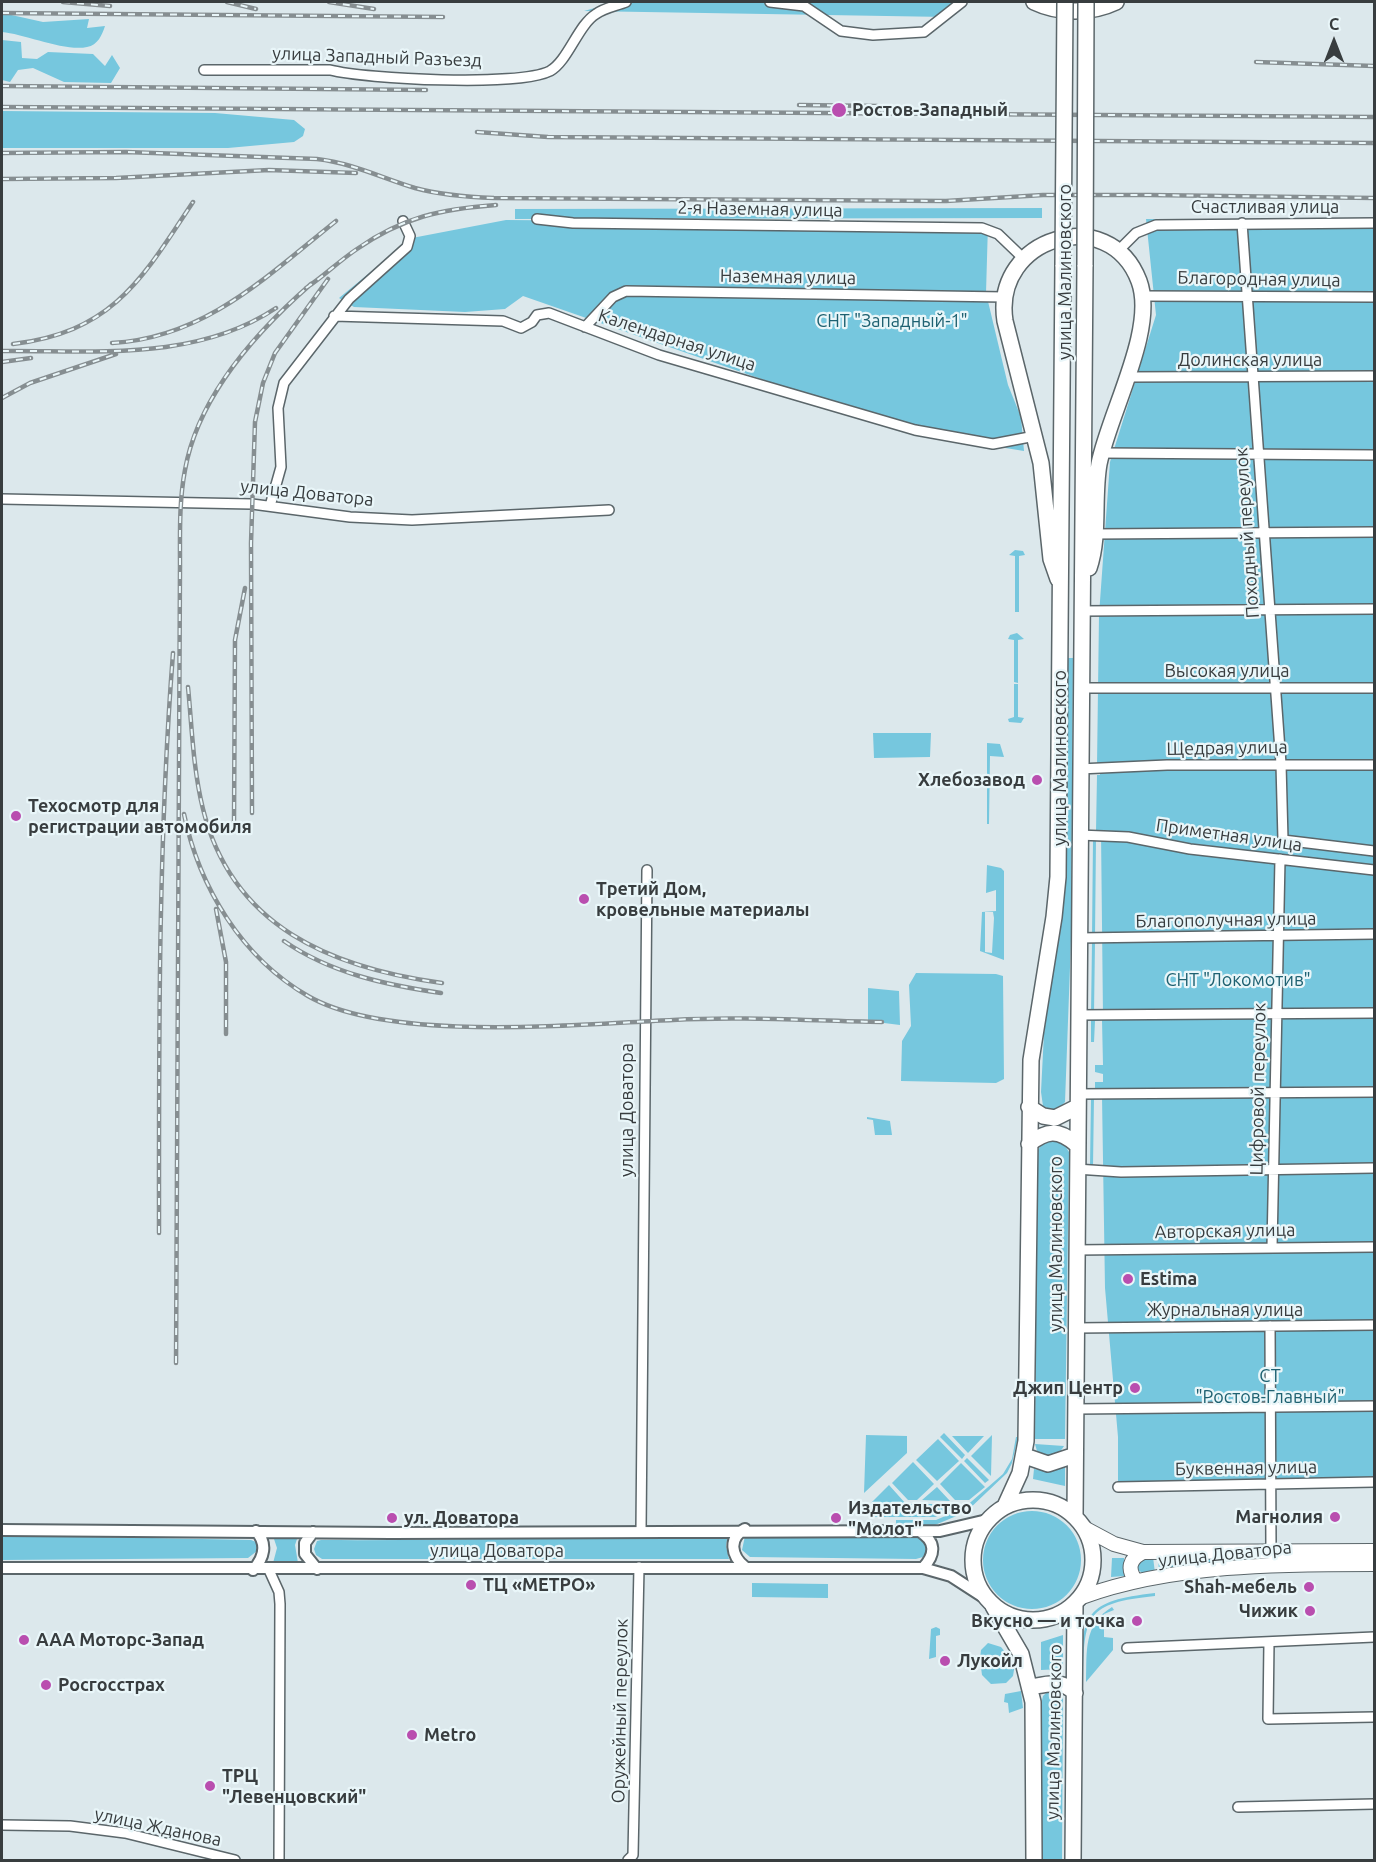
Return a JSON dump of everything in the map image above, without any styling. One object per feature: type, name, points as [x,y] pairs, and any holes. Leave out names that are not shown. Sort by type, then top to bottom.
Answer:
[{"type":"highway","points":[[1034,2],[1051,8],[1075,11],[1100,8],[1116,2]]},
{"type":"highway","name":"улица Малиновского","points":[[1005,1506],[1025,1456],[1029,1107],[1033,1040],[1054,916],[1058,877],[1065,2]]},
{"type":"highway","name":"улица Малиновского","points":[[1075,1515],[1086,2]]},
{"type":"highway","points":[[1062,588],[1052,559],[1045,486],[1035,436],[1005,321],[1004,297],[1010,278],[1023,258],[1044,244],[1065,237],[1088,238],[1118,251],[1133,268],[1143,296],[1143,320],[1102,453],[1090,564],[1081,588]]},
{"type":"highway","points":[[1029,1107],[1047,1118],[1055,1118],[1066,1115],[1077,1101]]},
{"type":"highway","points":[[1029,1144],[1041,1135],[1054,1131],[1066,1136],[1076,1144]]},
{"type":"highway","points":[[1025,1456],[1048,1464],[1075,1455]]},
{"type":"highway","points":[[1041,1500],[1054,1503],[1075,1515],[1086,1529],[1092,1544],[1094,1561],[1089,1585],[1079,1600],[1063,1613],[1042,1620],[1017,1619],[989,1602],[975,1579],[972,1558],[978,1534],[987,1520],[1005,1506],[1016,1502],[1041,1500]]},
{"type":"highway","name":"улица Малиновского","points":[[1072,1860],[1079,1600]]},
{"type":"highway","name":"улица Малиновского","points":[[989,1602],[1021,1654],[1031,1688],[1034,1860]]},
{"type":"highway","points":[[1031,1688],[1059,1684],[1065,1685],[1075,1693]]},
{"type":"main road","name":"улица Доватора","points":[[1086,1529],[1114,1544],[1143,1552],[1374,1551]]},
{"type":"main road","points":[[1136,1581],[1131,1574],[1130,1564],[1136,1556],[1143,1552]]},
{"type":"main road","name":"улица Доватора","points":[[1079,1600],[1136,1581],[1257,1565],[1374,1564]]},
{"type":"street","name":"улица Западный Разъезд","points":[[204,70],[330,70],[350,75],[397,78],[508,78],[536,74],[551,70],[596,14],[626,2]]},
{"type":"street","points":[[770,2],[805,4],[842,31],[873,36],[924,32],[962,2]]},
{"type":"street","name":"2-я Наземная улица","points":[[537,219],[573,223],[982,228],[998,234],[1023,258]]},
{"type":"street","points":[[270,506],[280,467],[278,408],[284,383],[334,316],[406,247],[410,236],[403,221]]},
{"type":"street","name":"Походный переулок","points":[[1242,223],[1281,764],[1283,840],[1374,851]]},
{"type":"street","name":"Счастливая улица","points":[[1118,251],[1136,233],[1156,225],[1374,223]]},
{"type":"street","name":"Наземная улица","points":[[585,327],[614,297],[626,291],[1004,297]]},
{"type":"street","name":"Благородная улица","points":[[1143,296],[1374,297]]},
{"type":"street","name":"Календарная улица","points":[[334,316],[503,321],[521,328],[532,322],[537,315],[549,313],[658,355],[915,430],[993,444],[1035,436]]},
{"type":"street","name":"Долинская улица","points":[[1126,377],[1374,376]]},
{"type":"street","points":[[1102,453],[1374,455]]},
{"type":"street","name":"улица Доватора","points":[[2,500],[270,506],[350,517],[412,520],[609,510]]},
{"type":"street","points":[[1094,534],[1374,532]]},
{"type":"street","points":[[1081,611],[1374,609]]},
{"type":"street","name":"Высокая улица","points":[[1080,688],[1374,688]]},
{"type":"street","name":"Щедрая улица","points":[[1079,769],[1281,764],[1374,765]]},
{"type":"street","name":"Приметная улица","points":[[1079,835],[1128,837],[1190,849],[1374,870]]},
{"type":"street","name":"Цифровой переулок","points":[[1272,1247],[1276,936],[1280,859]]},
{"type":"street","name":"улица Доватора","points":[[641,1530],[647,870]]},
{"type":"street","name":"Благополучная улица","points":[[1078,939],[1374,934]]},
{"type":"street","points":[[1077,1015],[1374,1013]]},
{"type":"street","points":[[1077,1101],[1274,1093],[1374,1092]]},
{"type":"street","points":[[1076,1169],[1121,1172],[1374,1168]]},
{"type":"street","name":"Авторская улица","points":[[1076,1250],[1374,1246]]},
{"type":"street","name":"Журнальная улица","points":[[1076,1328],[1374,1325]]},
{"type":"street","points":[[1270,1326],[1271,1551]]},
{"type":"street","points":[[1076,1409],[1374,1406]]},
{"type":"street","name":"Буквенная улица","points":[[1118,1487],[1374,1482]]},
{"type":"street","name":"улица Доватора","points":[[2,1530],[313,1532],[919,1530],[956,1529],[987,1520]]},
{"type":"street","points":[[745,1529],[736,1536],[733,1546],[735,1558],[745,1567]]},
{"type":"street","points":[[919,1530],[930,1539],[933,1548],[932,1557],[923,1568]]},
{"type":"street","points":[[253,1570],[260,1562],[264,1547],[262,1537],[256,1531]]},
{"type":"street","points":[[313,1532],[304,1543],[305,1554],[317,1569]]},
{"type":"street","name":"улица Доватора","points":[[2,1568],[269,1570],[639,1567],[923,1568],[951,1576],[989,1602]]},
{"type":"street","name":"Оружейный переулок","points":[[630,1858],[639,1567]]},
{"type":"street","points":[[269,1570],[279,1592],[280,1604],[279,1860]]},
{"type":"street","points":[[1127,1648],[1374,1637]]},
{"type":"street","points":[[1269,1642],[1268,1719],[1374,1717]]},
{"type":"street","points":[[1238,1807],[1374,1804]]},
{"type":"street","name":"улица Жданова","points":[[2,1825],[106,1830],[235,1860]]},
{"type":"green space","points":[[616,2],[966,2],[947,17],[584,11]]},
{"type":"green space","points":[[7,14],[43,22],[89,19],[87,28],[105,26],[101,36],[94,44],[87,47],[68,47],[2,32],[2,15]]},
{"type":"green space","points":[[2,40],[21,42],[22,58],[37,59],[48,52],[93,54],[105,66],[112,55],[120,68],[111,83],[64,82],[33,68],[18,70],[10,82],[2,80]]},
{"type":"green space","points":[[2,111],[215,113],[294,120],[305,129],[303,136],[294,142],[228,148],[2,148]]},
{"type":"green space","points":[[1042,208],[1042,218],[515,219],[515,209]]},
{"type":"green space","points":[[1146,219],[1374,220],[1374,1484],[1118,1489],[1118,1437],[1105,1288],[1102,1096],[1095,1092],[1095,1082],[1103,1082],[1103,1074],[1095,1072],[1095,1065],[1103,1065],[1102,1020],[1095,1021],[1094,1042],[1091,1042],[1091,1018],[1103,1017],[1101,832],[1096,831],[1097,775],[1100,775],[1100,766],[1097,765],[1099,615],[1110,462],[1156,315]]},
{"type":"green space","name":"СНТ \"Западный-1\"","points":[[506,220],[988,224],[986,293],[1008,385],[1021,417],[1024,451],[919,434],[523,296],[505,309],[465,312],[354,307],[339,298],[412,238]]},
{"type":"green space","points":[[1015,550],[1023,551],[1025,555],[1019,556],[1019,612],[1015,612],[1015,556],[1009,555]]},
{"type":"green space","points":[[1017,633],[1024,639],[1018,640],[1018,683],[1014,682],[1014,640],[1008,639],[1010,635]]},
{"type":"green space","points":[[1067,658],[1073,658],[1071,940],[1065,1102],[1056,1112],[1043,1106],[1041,1092],[1044,1033],[1065,890]]},
{"type":"green space","points":[[1014,684],[1018,684],[1018,717],[1024,718],[1021,723],[1009,722],[1008,719],[1014,717]]},
{"type":"green space","points":[[873,733],[931,733],[930,757],[874,758]]},
{"type":"green space","points":[[987,743],[1000,744],[1004,757],[990,756],[989,824],[987,824]]},
{"type":"green space","points":[[1093,840],[1096,840],[1095,936],[1092,936]]},
{"type":"green space","points":[[987,865],[1001,868],[1004,871],[1004,960],[980,951],[982,912],[996,911],[996,890],[986,893]],"holes":[[[985,912],[993,912],[994,918],[992,953],[985,952]]]},
{"type":"green space","points":[[1092,943],[1095,943],[1094,1013],[1091,1013]]},
{"type":"green space","points":[[916,973],[1003,976],[1004,1079],[996,1083],[901,1081],[902,1041],[911,1026],[909,985]]},
{"type":"green space","points":[[868,988],[899,991],[900,1025],[868,1021]]},
{"type":"green space","points":[[1091,1098],[1094,1098],[1093,1166],[1090,1166]]},
{"type":"green space","points":[[867,1117],[890,1121],[892,1135],[875,1135],[873,1120]]},
{"type":"green space","points":[[1051,1139],[1064,1144],[1069,1152],[1065,1439],[1035,1439],[1037,1151],[1044,1142]]},
{"type":"green space","points":[[944,1433],[965,1455],[962,1459],[940,1437]]},
{"type":"green space","points":[[866,1435],[907,1436],[907,1453],[864,1493]]},
{"type":"green space","points":[[992,1435],[991,1476],[971,1456]]},
{"type":"green space","points":[[952,1436],[984,1436],[968,1453]]},
{"type":"green space","points":[[1016,1437],[1018,1437],[1012,1463],[1007,1473],[966,1512],[935,1525],[896,1526],[896,1520],[936,1520],[964,1508],[1003,1474],[1012,1459]]},
{"type":"green space","points":[[938,1439],[959,1461],[937,1481],[916,1460]]},
{"type":"green space","points":[[1035,1444],[1064,1446],[1058,1455],[1047,1457],[1037,1451]]},
{"type":"green space","points":[[967,1458],[989,1480],[985,1483],[964,1461]]},
{"type":"green space","points":[[913,1462],[934,1484],[917,1500],[908,1500],[892,1483]]},
{"type":"green space","points":[[961,1463],[985,1487],[969,1500],[955,1500],[940,1484]]},
{"type":"green space","points":[[1065,1467],[1065,1486],[1033,1479],[1034,1469],[1046,1471]]},
{"type":"green space","points":[[889,1485],[906,1504],[957,1504],[959,1507],[935,1517],[869,1517],[871,1503]]},
{"type":"green space","points":[[937,1487],[950,1501],[922,1500]]},
{"type":"green space","points":[[1032,1511],[1051,1514],[1067,1525],[1078,1541],[1081,1560],[1078,1579],[1067,1595],[1051,1606],[1032,1609],[1013,1606],[997,1595],[986,1579],[983,1560],[986,1541],[997,1525],[1013,1514]]},
{"type":"green space","points":[[728,1534],[726,1546],[729,1559],[322,1559],[316,1555],[314,1549],[317,1541],[321,1540]]},
{"type":"green space","points":[[2,1535],[251,1540],[256,1542],[257,1551],[248,1558],[2,1560]]},
{"type":"green space","points":[[273,1536],[298,1536],[295,1545],[298,1563],[273,1563],[277,1548]]},
{"type":"green space","points":[[745,1536],[919,1536],[925,1539],[928,1549],[923,1557],[916,1559],[750,1557],[742,1550]]},
{"type":"green space","points":[[1153,1557],[1155,1573],[1144,1574],[1138,1570],[1137,1565],[1143,1558]]},
{"type":"green space","points":[[1158,1557],[1256,1557],[1255,1560],[1159,1572]]},
{"type":"green space","points":[[1112,1558],[1124,1558],[1124,1576],[1111,1577]]},
{"type":"green space","points":[[752,1583],[828,1584],[828,1598],[752,1597]]},
{"type":"green space","points":[[1155,1593],[1155,1596],[1115,1603],[1094,1616],[1085,1640],[1083,1680],[1080,1679],[1083,1639],[1086,1625],[1092,1614],[1101,1606],[1114,1601]]},
{"type":"green space","points":[[1112,1607],[1114,1610],[1104,1614],[1104,1637],[1113,1638],[1113,1650],[1086,1682],[1087,1649],[1091,1630],[1103,1614]]},
{"type":"green space","points":[[936,1627],[940,1629],[940,1635],[936,1636],[936,1657],[929,1659],[931,1629]]},
{"type":"green space","points":[[1063,1635],[1063,1669],[1041,1670],[1041,1642]]},
{"type":"green space","points":[[988,1643],[1001,1647],[1015,1664],[1013,1676],[1006,1683],[991,1684],[982,1675],[980,1660],[987,1663],[988,1660],[999,1661],[999,1658],[988,1659],[987,1656],[986,1659],[980,1659],[981,1650]]},
{"type":"green space","points":[[1049,1690],[1060,1692],[1063,1699],[1062,1860],[1039,1860],[1040,1709],[1043,1696]]},
{"type":"green space","points":[[1021,1691],[1023,1708],[1009,1713],[1008,1703],[1004,1702],[1005,1694]]},
{"type":"railway","points":[[63,2],[110,6]]},
{"type":"railway","points":[[227,2],[256,9]]},
{"type":"railway","points":[[329,2],[374,9]]},
{"type":"railway","points":[[2,13],[443,17]]},
{"type":"railway","points":[[1256,62],[1374,66]]},
{"type":"railway","points":[[2,86],[426,90]]},
{"type":"railway","points":[[799,105],[877,106]]},
{"type":"railway","points":[[2,107],[1374,117]]},
{"type":"railway","points":[[477,132],[548,137],[1374,143]]},
{"type":"railway","points":[[2,153],[126,152],[317,159],[355,167],[425,190],[494,198],[946,201],[1043,195],[1374,198]]},
{"type":"railway","points":[[2,179],[116,178],[269,170],[356,173]]},
{"type":"railway","points":[[13,344],[47,338],[76,328],[100,314],[140,278],[193,202]]},
{"type":"railway","points":[[306,288],[357,249],[390,229],[440,212],[496,205]]},
{"type":"railway","points":[[112,343],[145,339],[177,330],[206,317],[233,301],[285,263],[336,221]]},
{"type":"railway","points":[[252,813],[251,543],[255,422],[263,383],[275,353],[328,279]]},
{"type":"railway","points":[[176,1363],[180,530],[183,482],[192,443],[202,416],[216,391],[250,344],[311,284]]},
{"type":"railway","points":[[2,351],[107,351],[178,345],[212,337],[245,325],[276,308]]},
{"type":"railway","points":[[2,398],[30,383],[116,354]]},
{"type":"railway","points":[[2,362],[31,358]]},
{"type":"railway","points":[[234,823],[235,640],[245,588]]},
{"type":"railway","points":[[159,1233],[159,1015],[162,870],[173,653]]},
{"type":"railway","points":[[188,687],[195,764],[203,809],[217,850],[237,884],[262,912],[292,935],[326,952],[362,966],[442,983]]},
{"type":"railway","points":[[184,814],[200,868],[212,894],[244,941],[284,980],[308,996],[343,1011],[386,1020],[486,1027],[538,1027],[725,1018],[882,1022]]},
{"type":"railway","points":[[216,909],[226,962],[226,1034]]},
{"type":"railway","points":[[284,941],[320,962],[359,976],[441,993]]},
{"type":"place","name":"Ростов-Западный","points":[[839,110]]},
{"type":"place","name":"Хлебозавод","points":[[1037,780]]},
{"type":"place","name":"Техосмотр для регистрации автомобиля","points":[[16,816]]},
{"type":"place","name":"Третий Дом, кровельные материалы","points":[[584,899]]},
{"type":"place","name":"Estima","points":[[1128,1279]]},
{"type":"place","name":"Джип Центр","points":[[1135,1388]]},
{"type":"place","name":"Магнолия","points":[[1335,1517]]},
{"type":"place","name":"ул. Доватора","points":[[392,1518]]},
{"type":"place","name":"Издательство \"Молот\"","points":[[836,1518]]},
{"type":"place","name":"ТЦ «МЕТРО»","points":[[471,1585]]},
{"type":"place","name":"Shah-мебель","points":[[1309,1587]]},
{"type":"place","name":"Чижик","points":[[1310,1611]]},
{"type":"place","name":"Вкусно — и точка","points":[[1137,1621]]},
{"type":"place","name":"ААА Моторс-Запад","points":[[24,1640]]},
{"type":"place","name":"Лукойл","points":[[945,1661]]},
{"type":"place","name":"Росгосстрах","points":[[46,1685]]},
{"type":"place","name":"Metro","points":[[412,1735]]},
{"type":"place","name":"ТРЦ \"Левенцовский\"","points":[[210,1786]]},
{"type":"park label","name":"СНТ \"Локомотив\"","points":[[1238,980]]},
{"type":"park label","name":"СТ \"Ростов-Главный\"","points":[[1270,1386]]}]
